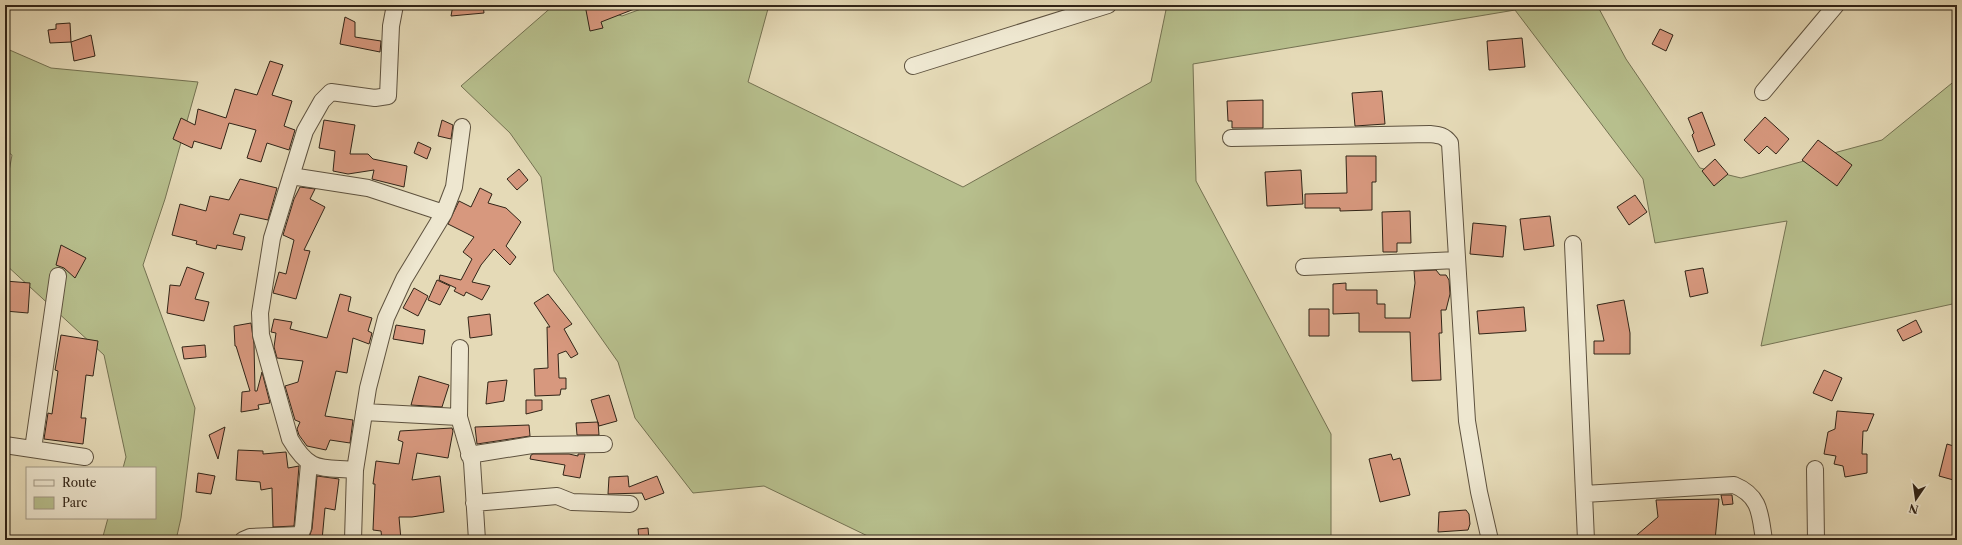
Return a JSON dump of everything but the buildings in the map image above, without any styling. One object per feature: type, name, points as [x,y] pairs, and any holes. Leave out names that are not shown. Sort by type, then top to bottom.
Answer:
[{"type":"street","points":[[355,470],[321,467],[309,464],[299,455],[290,439],[259,325],[272,238],[305,131],[322,101],[331,92],[375,98],[388,96],[391,26],[395,5]]},
{"type":"street","points":[[914,66],[1108,5]]},
{"type":"street","points":[[1763,92],[1836,5]]},
{"type":"street","points":[[352,540],[355,470],[368,388],[386,318],[404,279],[444,213],[454,187],[462,127]]},
{"type":"street","points":[[1231,138],[1440,135],[1446,138],[1450,143],[1467,421],[1479,492],[1490,540]]},
{"type":"street","points":[[291,176],[368,188],[444,213]]},
{"type":"street","points":[[1573,244],[1586,540]]},
{"type":"street","points":[[1304,267],[1456,260]]},
{"type":"street","points":[[33,449],[58,276]]},
{"type":"street","points":[[460,348],[459,417],[469,455],[477,540]]},
{"type":"street","points":[[364,412],[459,417]]},
{"type":"street","points":[[469,455],[532,445],[604,444]]},
{"type":"street","points":[[5,445],[85,457]]},
{"type":"street","points":[[244,540],[250,538],[300,535],[303,528],[309,464]]},
{"type":"street","points":[[1815,469],[1816,540]]},
{"type":"street","points":[[1584,494],[1734,485],[1752,495],[1759,509],[1764,540]]},
{"type":"street","points":[[474,503],[557,496],[572,502],[630,504]]},
{"type":"green space","points":[[554,5],[591,5],[622,16],[652,5],[769,5],[748,82],[963,187],[1151,82],[1167,5],[1597,5],[1626,59],[1700,168],[1741,178],[1882,140],[1957,79],[1957,303],[1761,346],[1787,221],[1655,243],[1643,179],[1515,10],[1193,64],[1196,181],[1331,434],[1331,540],[876,540],[764,486],[693,493],[635,418],[618,362],[554,271],[541,177],[510,133],[461,86]]},
{"type":"green space","points":[[5,48],[51,68],[198,82],[165,199],[143,265],[195,408],[181,518],[176,540],[102,540],[108,519],[156,519],[156,467],[123,467],[126,457],[104,355],[5,264],[5,193],[12,155],[5,150]]}]
